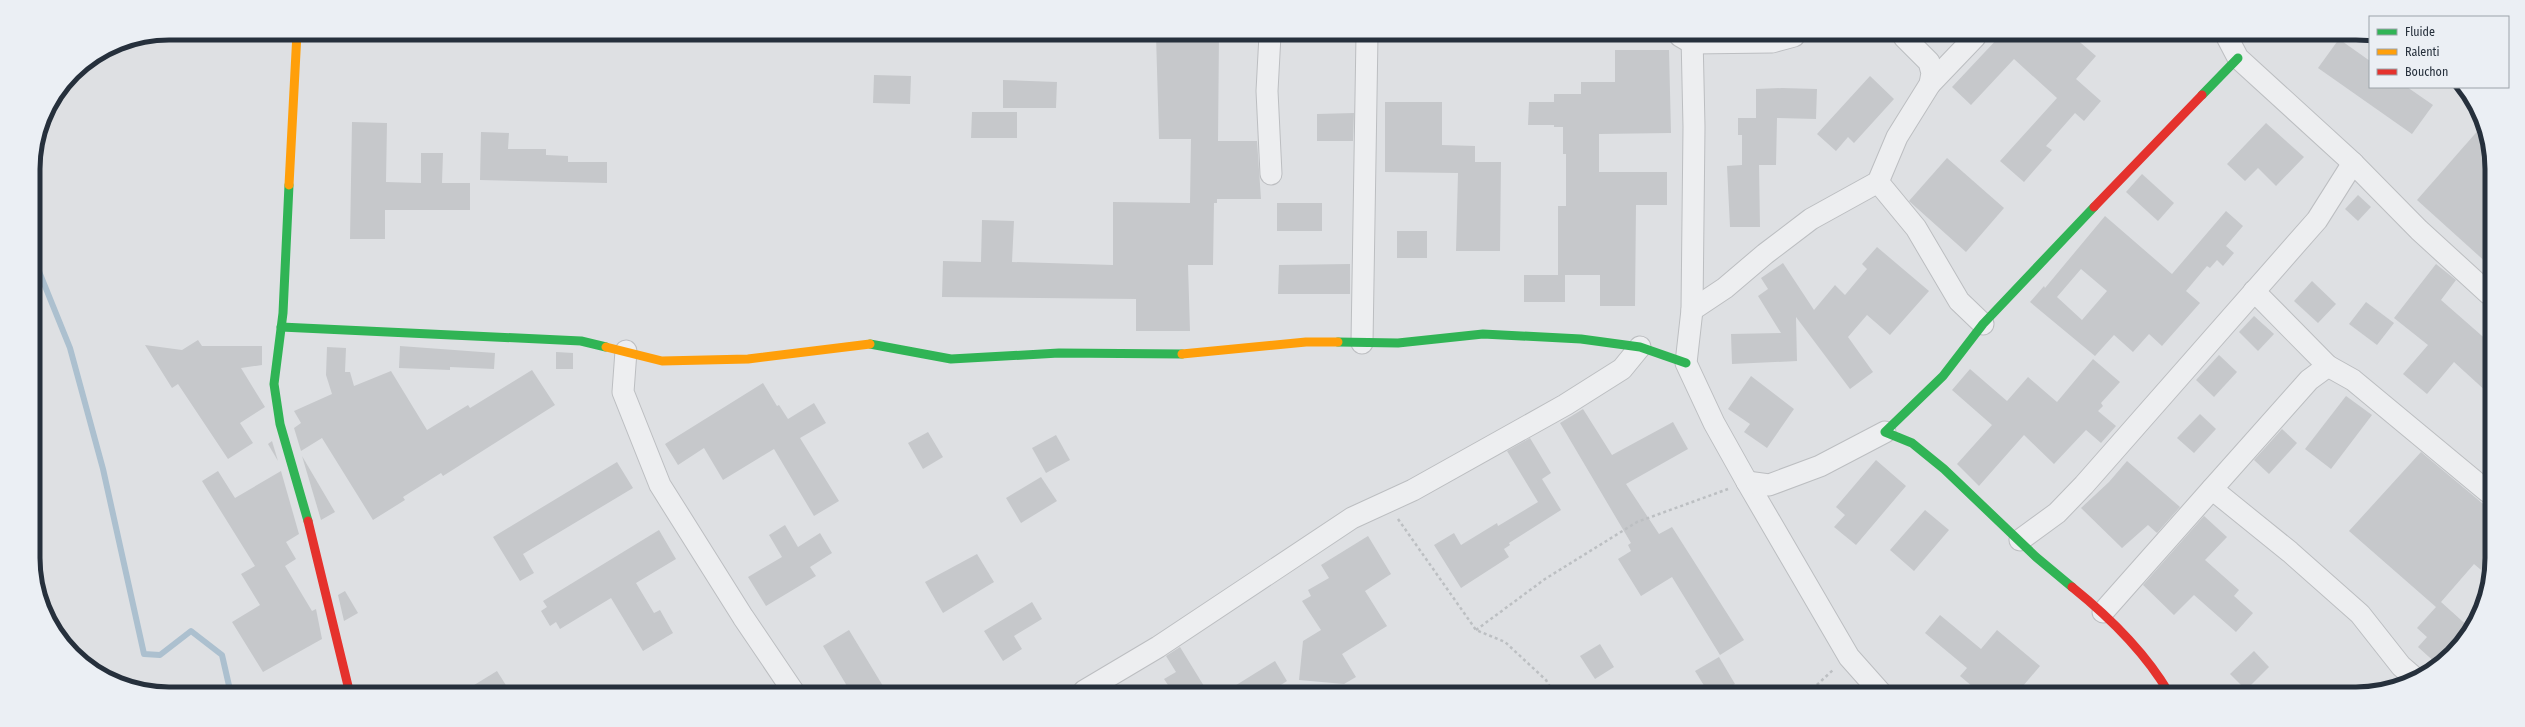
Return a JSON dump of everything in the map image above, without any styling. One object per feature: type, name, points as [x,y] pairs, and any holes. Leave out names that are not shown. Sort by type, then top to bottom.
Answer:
[{"type":"street","points":[[297,40],[281,327],[274,384],[280,424],[314,542],[337,647],[348,687]]},
{"type":"street","points":[[1270,40],[1267,92],[1271,174]]},
{"type":"street","points":[[1362,343],[1367,40]]},
{"type":"street","points":[[1688,40],[1694,127],[1692,310],[1686,363],[1714,423],[1849,657],[1876,687]]},
{"type":"street","points":[[1730,40],[1772,42],[1779,40]]},
{"type":"street","points":[[1907,40],[1929,62],[1932,74],[1930,84]]},
{"type":"street","points":[[1692,310],[1725,288],[1765,254],[1811,219],[1878,182],[1897,137],[1930,84],[1972,40]]},
{"type":"street","points":[[2229,40],[2238,58],[2353,163],[2419,230],[2485,290]]},
{"type":"street","points":[[1747,482],[1769,485],[1820,466],[1885,432],[1943,376],[1983,324],[2163,134],[2238,58]]},
{"type":"street","points":[[2020,540],[2057,512],[2084,485],[2317,220],[2353,163]]},
{"type":"street","points":[[1878,182],[1916,228],[1958,301],[1983,324]]},
{"type":"street","points":[[2254,291],[2328,366],[2353,380],[2485,490]]},
{"type":"street","points":[[281,327],[580,341],[662,361],[748,359],[824,351],[875,343],[951,359],[1058,353],[1175,355],[1306,342],[1398,343],[1483,334],[1581,340],[1640,347],[1686,363]]},
{"type":"street","points":[[1091,687],[1158,647],[1352,518],[1413,490],[1565,405],[1622,369],[1640,347]]},
{"type":"street","points":[[626,351],[623,392],[660,485],[743,617],[790,687]]},
{"type":"street","points":[[2103,612],[2308,380],[2328,366]]},
{"type":"street","points":[[1885,432],[1912,443],[2020,540],[2036,557],[2103,612],[2160,678],[2165,687]]},
{"type":"street","points":[[2212,489],[2290,552],[2360,614],[2401,666],[2412,675]]},
{"type":"path","points":[[1476,630],[1545,579],[1638,522],[1747,482]]},
{"type":"path","points":[[1387,502],[1412,542],[1476,630],[1505,642],[1546,680],[1550,687]]},
{"type":"path","points":[[1815,687],[1849,657]]},
{"type":"building","points":[[1156,40],[1219,40],[1218,141],[1257,141],[1261,199],[1217,199],[1217,203],[1214,203],[1213,265],[1188,265],[1190,331],[1136,331],[1136,299],[942,297],[943,261],[981,262],[982,220],[1014,221],[1012,262],[1113,265],[1113,202],[1190,203],[1191,139],[1159,139]]},
{"type":"building","points":[[1996,40],[2077,40],[2096,56],[2076,79],[2101,101],[2084,121],[2075,113],[2046,146],[2052,150],[2024,182],[2000,161],[2057,98],[2014,59],[1971,105],[1952,87]]},
{"type":"building","points":[[2338,40],[2340,40],[2369,60],[2369,88],[2408,88],[2433,105],[2412,134],[2318,68]]},
{"type":"building","points":[[1615,50],[1669,50],[1671,133],[1599,134],[1599,172],[1667,172],[1667,205],[1636,205],[1635,306],[1600,306],[1600,275],[1565,275],[1565,302],[1524,302],[1524,275],[1558,275],[1558,206],[1566,206],[1566,154],[1563,154],[1563,127],[1554,127],[1554,125],[1528,125],[1529,102],[1554,102],[1554,94],[1581,94],[1581,82],[1615,82]]},
{"type":"building","points":[[874,75],[911,76],[910,104],[873,103]]},
{"type":"building","points":[[1870,76],[1894,99],[1854,143],[1848,137],[1836,151],[1817,134]]},
{"type":"building","points":[[1003,80],[1057,82],[1056,108],[1003,108]]},
{"type":"building","points":[[1756,89],[1817,89],[1816,119],[1777,118],[1776,165],[1759,165],[1760,227],[1730,227],[1727,166],[1742,165],[1742,135],[1738,135],[1738,118],[1756,118]]},
{"type":"building","points":[[1385,102],[1442,102],[1442,145],[1475,146],[1475,162],[1501,162],[1500,251],[1456,251],[1458,173],[1385,172]]},
{"type":"building","points":[[972,112],[1017,112],[1017,138],[971,138]]},
{"type":"building","points":[[1354,113],[1353,141],[1317,141],[1317,114]]},
{"type":"building","points":[[352,122],[387,123],[386,182],[421,183],[421,153],[443,153],[442,183],[470,183],[470,210],[385,210],[385,239],[350,239]]},
{"type":"building","points":[[2266,123],[2304,157],[2276,186],[2258,168],[2245,181],[2227,164]]},
{"type":"building","points":[[2479,130],[2483,144],[2485,169],[2485,261],[2417,200]]},
{"type":"building","points":[[481,132],[509,133],[508,149],[546,149],[546,155],[568,156],[568,162],[607,162],[607,183],[480,180]]},
{"type":"building","points":[[1947,158],[2004,208],[1966,252],[1909,201]]},
{"type":"building","points":[[2142,174],[2174,203],[2158,221],[2126,192]]},
{"type":"building","points":[[2358,195],[2371,207],[2358,221],[2345,209]]},
{"type":"building","points":[[1277,203],[1322,203],[1322,231],[1277,231]]},
{"type":"building","points":[[2226,211],[2243,226],[2226,246],[2234,253],[2223,266],[2217,260],[2210,268],[2207,266],[2186,291],[2200,303],[2162,346],[2149,334],[2133,352],[2114,335],[2095,356],[2030,302],[2044,286],[2045,288],[2105,216],[2172,274]],"holes":[[[2081,269],[2107,291],[2082,320],[2057,297]]]},
{"type":"building","points":[[1397,231],[1427,231],[1427,258],[1397,258]]},
{"type":"building","points":[[1877,247],[1929,291],[1890,335],[1867,315],[1848,337],[1873,372],[1850,389],[1796,317],[1797,361],[1732,364],[1731,334],[1781,333],[1758,296],[1768,289],[1761,278],[1783,263],[1814,310],[1835,285],[1845,295],[1867,269],[1862,264]]},
{"type":"building","points":[[1350,264],[1350,294],[1278,294],[1279,265]]},
{"type":"building","points":[[2436,264],[2456,280],[2441,300],[2485,338],[2485,390],[2454,362],[2427,394],[2403,374],[2428,345],[2394,318]]},
{"type":"building","points":[[2312,281],[2336,304],[2318,323],[2294,301]]},
{"type":"building","points":[[2366,302],[2394,323],[2377,345],[2349,324]]},
{"type":"building","points":[[2254,316],[2274,334],[2258,351],[2239,332]]},
{"type":"building","points":[[198,340],[202,346],[262,346],[262,365],[241,368],[265,407],[240,423],[253,443],[228,459],[178,384],[172,388],[145,345],[182,350]]},
{"type":"building","points":[[400,346],[495,353],[494,369],[450,367],[450,370],[399,368]]},
{"type":"building","points":[[327,347],[346,348],[345,372],[350,372],[354,386],[391,371],[427,430],[468,405],[470,408],[532,370],[555,405],[443,476],[441,473],[403,497],[405,500],[373,520],[322,438],[301,451],[294,428],[301,423],[294,411],[332,394],[326,375]]},
{"type":"building","points":[[556,352],[573,353],[573,369],[556,369]]},
{"type":"building","points":[[2219,355],[2237,372],[2214,397],[2196,380]]},
{"type":"building","points":[[2093,359],[2120,382],[2101,403],[2103,406],[2098,411],[2116,426],[2101,443],[2086,430],[2054,464],[2024,435],[1979,486],[1957,464],[1992,425],[1952,390],[1970,369],[2007,401],[2028,377],[2057,402]]},
{"type":"building","points":[[1751,376],[1794,409],[1767,448],[1744,432],[1750,424],[1728,409]]},
{"type":"building","points":[[763,383],[777,406],[779,405],[788,419],[814,403],[826,423],[800,438],[839,501],[814,516],[774,449],[723,480],[704,448],[678,465],[665,444]]},
{"type":"building","points":[[2346,396],[2372,415],[2331,469],[2305,449]]},
{"type":"building","points":[[1583,409],[1612,455],[1673,422],[1688,449],[1626,484],[1659,534],[1672,527],[1744,640],[1720,655],[1672,577],[1641,596],[1618,559],[1631,551],[1628,545],[1631,543],[1560,423]]},
{"type":"building","points":[[2200,414],[2216,429],[2194,453],[2177,438]]},
{"type":"building","points":[[2282,429],[2297,443],[2269,474],[2254,460]]},
{"type":"building","points":[[928,432],[943,457],[923,469],[908,443]]},
{"type":"building","points":[[1056,435],[1070,460],[1046,473],[1032,448]]},
{"type":"building","points":[[1530,438],[1551,473],[1542,479],[1561,510],[1509,543],[1510,545],[1504,549],[1509,557],[1461,588],[1434,545],[1454,533],[1461,545],[1497,523],[1498,526],[1538,502],[1507,451]]},
{"type":"building","points":[[272,441],[278,461],[268,444]]},
{"type":"building","points":[[2421,452],[2485,505],[2484,573],[2474,564],[2441,602],[2466,625],[2453,643],[2433,661],[2418,647],[2427,637],[2417,628],[2436,607],[2349,531]]},
{"type":"building","points":[[302,456],[335,512],[321,520]]},
{"type":"building","points":[[1876,460],[1906,486],[1856,545],[1834,527],[1845,515],[1836,507]]},
{"type":"building","points":[[2127,461],[2180,507],[2157,533],[2148,525],[2122,548],[2081,508],[2109,482]]},
{"type":"building","points":[[617,462],[633,488],[523,554],[534,573],[520,581],[493,537]]},
{"type":"building","points":[[218,471],[235,498],[281,471],[299,534],[286,542],[296,559],[285,566],[312,611],[316,609],[322,639],[263,672],[232,622],[260,605],[241,574],[255,566],[202,481]]},
{"type":"building","points":[[1041,477],[1057,501],[1021,523],[1006,498]]},
{"type":"building","points":[[1925,510],[1949,530],[1914,571],[1890,550]]},
{"type":"building","points":[[2204,516],[2227,537],[2205,560],[2239,590],[2234,596],[2253,613],[2236,632],[2194,595],[2174,615],[2143,585]]},
{"type":"building","points":[[785,525],[798,547],[820,533],[832,553],[810,567],[816,576],[766,606],[748,577],[782,557],[769,535]]},
{"type":"building","points":[[659,530],[676,559],[636,583],[654,613],[660,610],[673,633],[643,651],[611,598],[560,629],[556,622],[550,626],[541,611],[547,607],[543,601]]},
{"type":"building","points":[[1368,536],[1391,574],[1365,591],[1387,626],[1342,654],[1356,677],[1344,684],[1299,680],[1303,641],[1321,630],[1302,601],[1311,596],[1308,590],[1329,578],[1321,565]]},
{"type":"building","points":[[977,554],[994,582],[943,613],[925,582]]},
{"type":"building","points":[[345,591],[358,613],[344,621],[338,595]]},
{"type":"building","points":[[1032,602],[1042,619],[1014,636],[1022,649],[1003,661],[984,631]]},
{"type":"building","points":[[1940,615],[1981,649],[1997,630],[2040,666],[2022,687],[1973,687],[1960,676],[1967,668],[1925,633]]},
{"type":"building","points":[[849,630],[884,687],[848,687],[823,646]]},
{"type":"building","points":[[1600,644],[1614,667],[1595,679],[1580,656]]},
{"type":"building","points":[[1180,647],[1205,687],[1169,687],[1164,679],[1176,672],[1166,656]]},
{"type":"building","points":[[2254,651],[2269,667],[2249,687],[2243,687],[2230,674]]},
{"type":"building","points":[[1719,657],[1735,684],[1729,687],[1705,687],[1695,671]]},
{"type":"building","points":[[1275,661],[1287,681],[1278,687],[1233,687]]},
{"type":"building","points":[[497,671],[507,687],[471,687]]},
{"type":"waterway","points":[[40,274],[70,348],[103,469],[144,654],[160,655],[191,631],[222,655],[229,687]]},
{"type":"traffic: fast","points":[[2202,95],[2238,58]]},
{"type":"traffic: fast","points":[[289,185],[283,313],[274,384],[280,424],[308,521]]},
{"type":"traffic: fast","points":[[2072,587],[2036,557],[1944,469],[1912,443],[1885,432],[1943,376],[1983,324],[2094,207]]},
{"type":"traffic: fast","points":[[281,327],[581,341],[606,347]]},
{"type":"traffic: fast","points":[[1338,342],[1398,343],[1483,334],[1581,339],[1640,347],[1686,363]]},
{"type":"traffic: fast","points":[[870,344],[951,359],[1059,353],[1182,354]]},
{"type":"traffic: slow","points":[[289,185],[297,40]]},
{"type":"traffic: slow","points":[[1182,354],[1306,342],[1338,342]]},
{"type":"traffic: slow","points":[[606,347],[662,361],[748,359],[870,344]]},
{"type":"traffic: jam","points":[[2094,207],[2202,95]]},
{"type":"traffic: jam","points":[[308,521],[348,687]]},
{"type":"traffic: jam","points":[[2072,587],[2112,622],[2149,663],[2165,687]]}]
